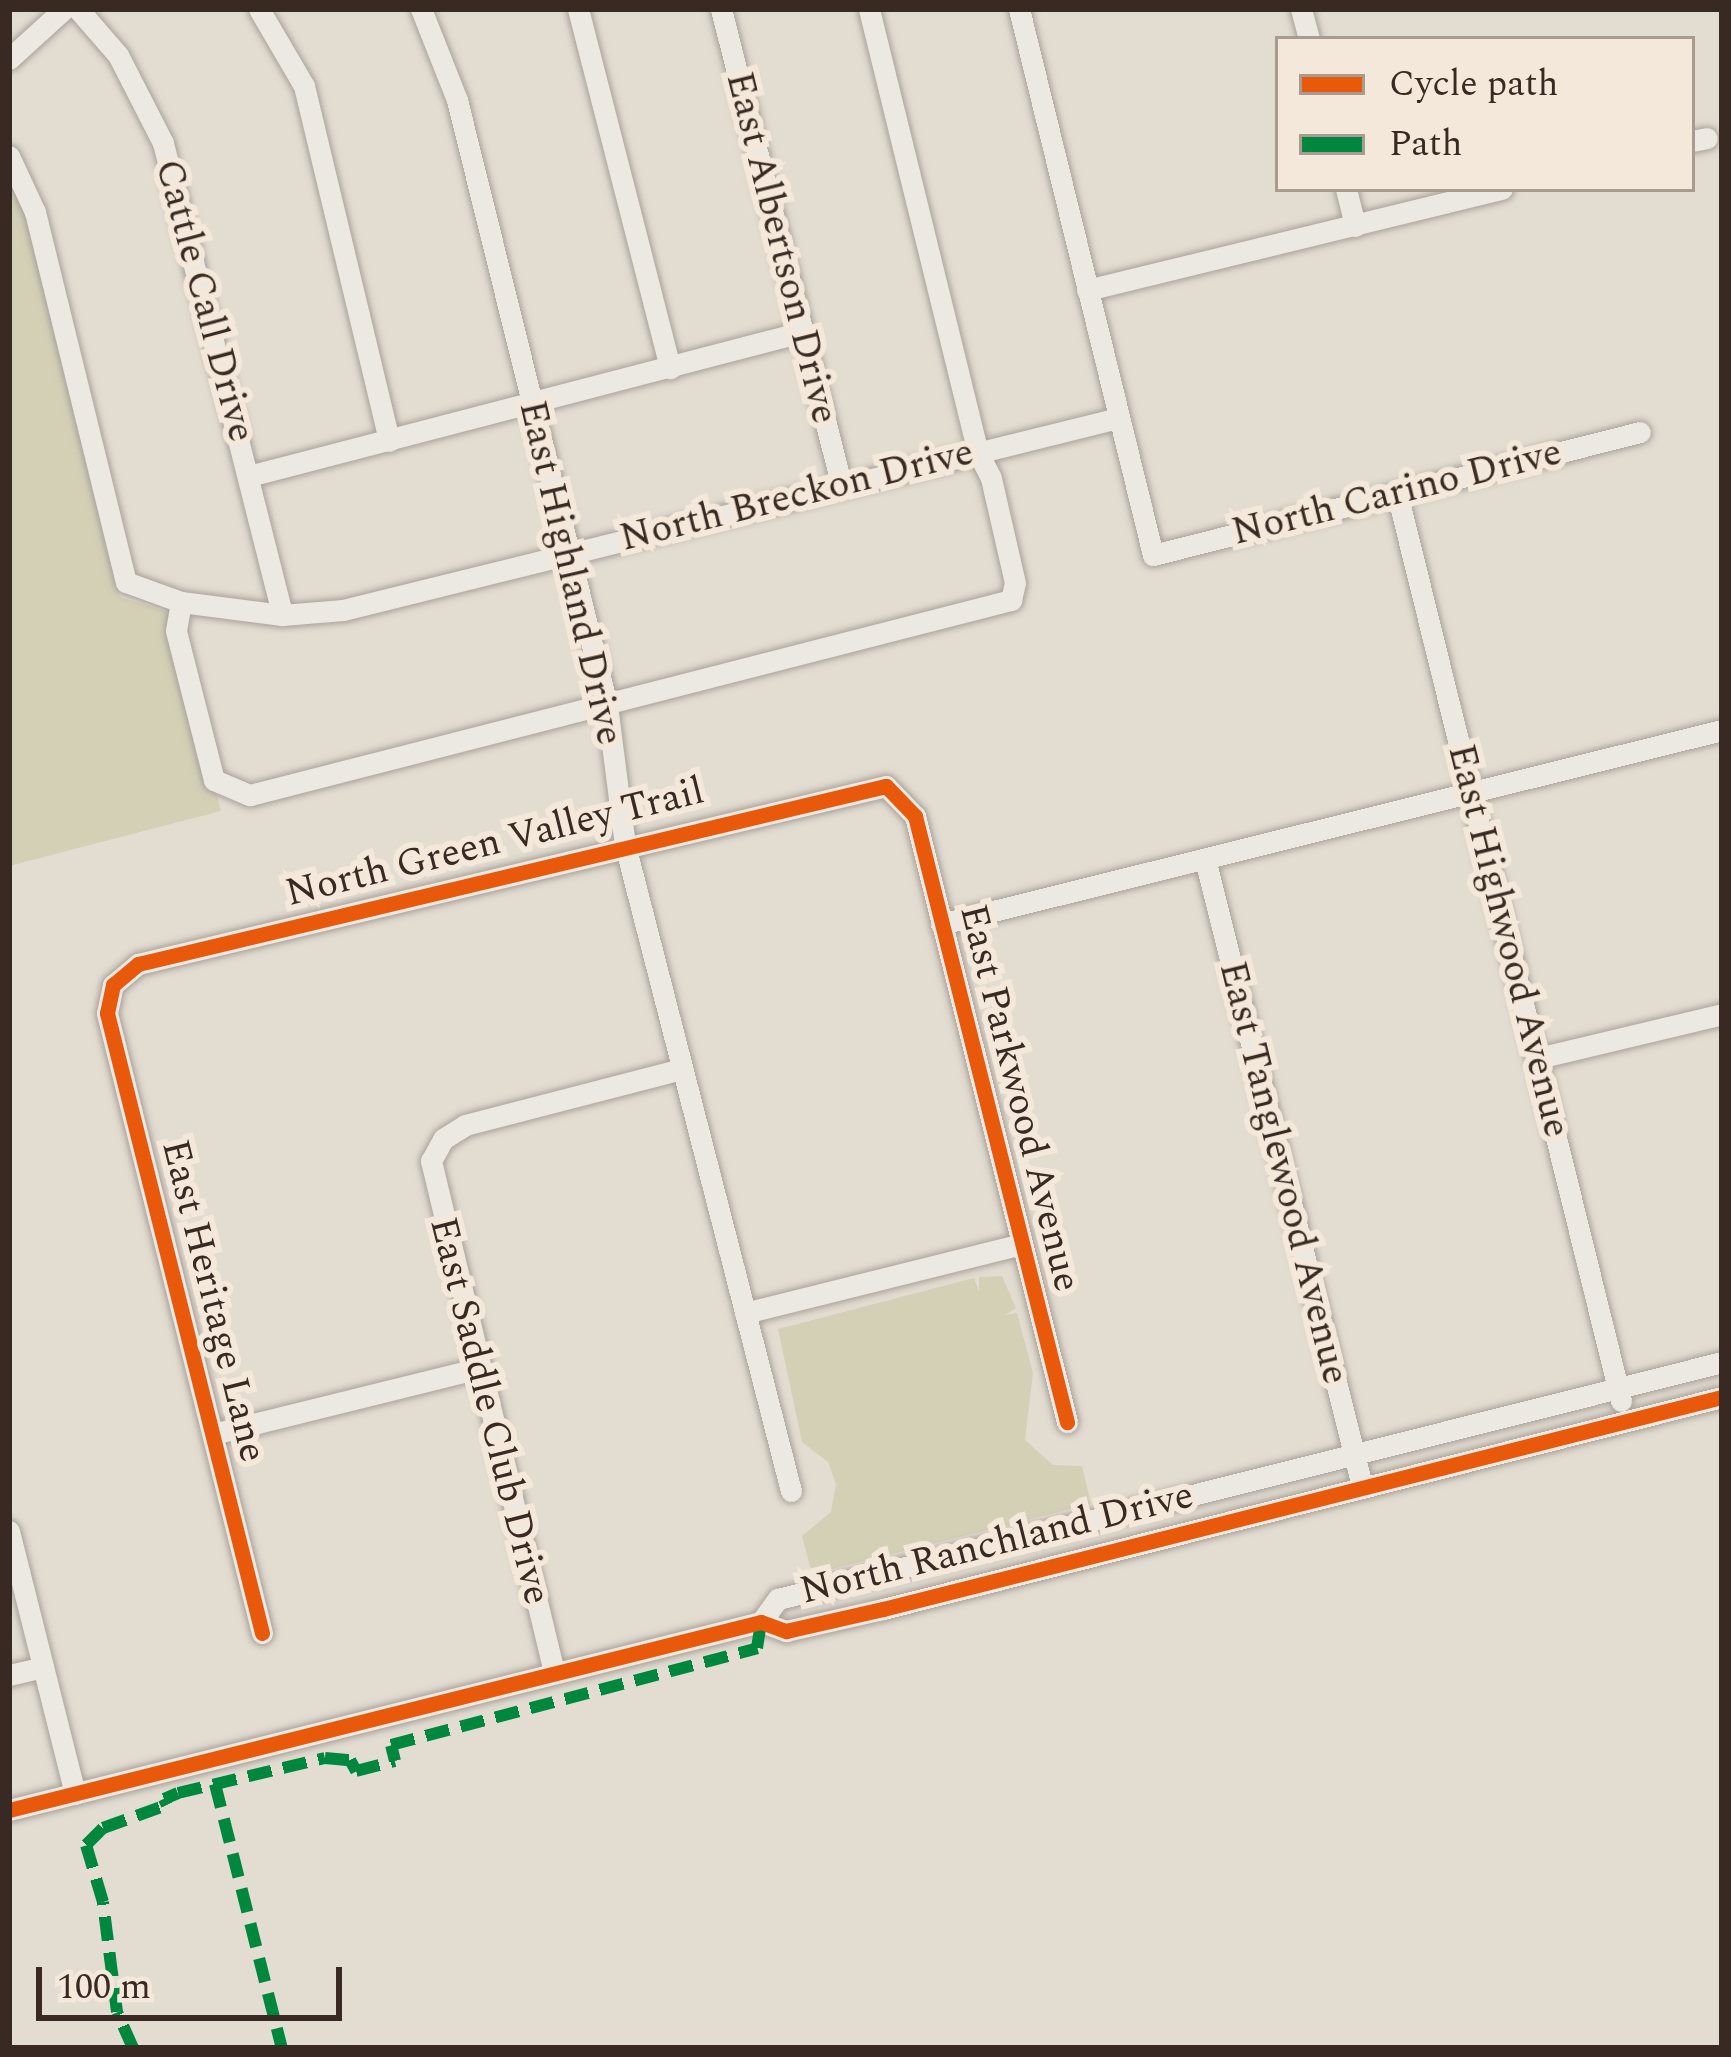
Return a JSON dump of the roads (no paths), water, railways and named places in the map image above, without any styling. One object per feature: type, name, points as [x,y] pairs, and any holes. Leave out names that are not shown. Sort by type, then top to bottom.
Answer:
[{"type":"street","points":[[9,59],[64,9]]},
{"type":"street","name":"Cattle Call Drive","points":[[78,9],[118,55],[163,143],[283,615]]},
{"type":"street","points":[[259,9],[304,86],[389,441]]},
{"type":"street","name":"East Highland Drive","points":[[421,9],[457,100],[607,705],[625,845],[790,1491]]},
{"type":"street","points":[[578,9],[670,368]]},
{"type":"street","name":"East Albertson Drive","points":[[721,9],[842,486]]},
{"type":"street","points":[[181,602],[176,632],[214,780],[250,795],[1005,605],[1015,583],[978,453],[869,9]]},
{"type":"street","points":[[1019,9],[1118,418]]},
{"type":"street","name":"North Breckon Drive","points":[[9,156],[35,212],[126,582],[181,602],[283,615],[343,610],[1118,418]]},
{"type":"street","points":[[1347,192],[1355,226]]},
{"type":"street","points":[[1087,290],[1490,192]]},
{"type":"street","points":[[249,476],[802,332]]},
{"type":"street","name":"North Carino Drive","points":[[1118,418],[1153,555],[1640,432]]},
{"type":"street","name":"East Highwood Avenue","points":[[1397,493],[1626,1421]]},
{"type":"street","points":[[941,924],[1722,730]]},
{"type":"street","name":"North Green Valley Trail","points":[[113,985],[139,964],[625,845],[869,786],[898,794]]},
{"type":"street","name":"East Parkwood Avenue","points":[[898,794],[915,816],[1067,1422]]},
{"type":"street","name":"East Tanglewood Avenue","points":[[1205,859],[1362,1486]]},
{"type":"street","name":"East Heritage Lane","points":[[113,985],[107,1012],[262,1633]]},
{"type":"street","points":[[1538,1058],[1722,1014]]},
{"type":"street","name":"East Saddle Club Drive","points":[[554,1672],[433,1186],[435,1150],[465,1125],[682,1069]]},
{"type":"street","points":[[745,1313],[1022,1244]]},
{"type":"street","name":"North Ranchland Drive","points":[[761,1622],[778,1599],[1722,1362]]},
{"type":"street","points":[[213,1434],[478,1368]]},
{"type":"street","name":"North Ranchland Drive","points":[[9,1810],[761,1622],[786,1631],[864,1614],[1722,1397]]},
{"type":"street","points":[[9,1532],[75,1794]]},
{"type":"street","points":[[9,1676],[43,1667]]}]
